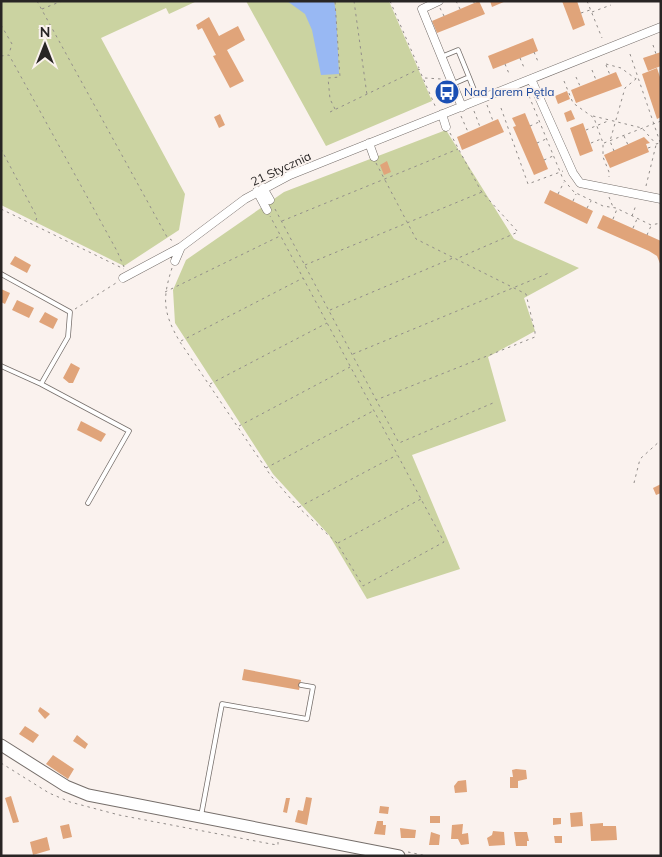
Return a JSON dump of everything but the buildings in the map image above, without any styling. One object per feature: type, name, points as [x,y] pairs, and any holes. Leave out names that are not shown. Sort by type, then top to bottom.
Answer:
[{"type":"street","points":[[439,4],[422,9],[452,82],[460,107]]},
{"type":"street","name":"21 Stycznia","points":[[123,278],[181,246],[260,190],[290,174],[661,27]]},
{"type":"street","points":[[531,79],[571,169],[580,183],[661,199]]},
{"type":"street","points":[[440,115],[446,127]]},
{"type":"street","points":[[369,143],[374,157]]},
{"type":"street","points":[[260,190],[270,200]]},
{"type":"street","points":[[260,190],[267,210]]},
{"type":"street","points":[[175,260],[181,246]]},
{"type":"street","points":[[1,745],[66,786],[88,795],[399,856]]},
{"type":"lane","points":[[441,57],[458,50],[477,100]]},
{"type":"lane","points":[[452,82],[469,78]]},
{"type":"lane","points":[[1,274],[70,312],[68,337],[41,384]]},
{"type":"lane","points":[[1,366],[41,384],[129,431],[88,503]]},
{"type":"lane","points":[[201,816],[222,704],[307,719],[312,687],[300,685]]},
{"type":"path","points":[[37,1],[167,237]]},
{"type":"path","points":[[41,10],[62,1]]},
{"type":"path","points":[[335,1],[340,77],[328,78],[328,89],[336,110]]},
{"type":"path","points":[[354,1],[367,96]]},
{"type":"path","points":[[390,1],[440,115]]},
{"type":"path","points":[[456,1],[460,10]]},
{"type":"path","points":[[587,1],[602,38]]},
{"type":"path","points":[[435,14],[439,4]]},
{"type":"path","points":[[439,4],[444,16]]},
{"type":"path","points":[[581,13],[611,5]]},
{"type":"path","points":[[1,25],[12,44],[12,50],[9,55]]},
{"type":"path","points":[[653,45],[656,54]]},
{"type":"path","points":[[534,52],[538,64]]},
{"type":"path","points":[[630,54],[659,136],[660,144],[648,148]]},
{"type":"path","points":[[1,56],[9,55]]},
{"type":"path","points":[[1,209],[124,269],[117,251],[9,55]]},
{"type":"path","points":[[520,58],[525,70]]},
{"type":"path","points":[[505,64],[510,76]]},
{"type":"path","points":[[610,75],[606,64],[621,68],[638,79],[643,79]]},
{"type":"path","points":[[330,112],[367,96],[419,69]]},
{"type":"path","points":[[592,70],[596,80]]},
{"type":"path","points":[[576,76],[580,86]]},
{"type":"path","points":[[424,78],[452,82]]},
{"type":"path","points":[[614,151],[610,141],[625,88],[638,79]]},
{"type":"path","points":[[564,81],[574,103],[592,116],[642,128],[656,145]]},
{"type":"path","points":[[644,95],[648,94]]},
{"type":"path","points":[[477,100],[493,121]]},
{"type":"path","points":[[477,100],[480,127]]},
{"type":"path","points":[[460,107],[468,132]]},
{"type":"path","points":[[501,108],[528,184],[560,171],[571,169]]},
{"type":"path","points":[[649,111],[654,109]]},
{"type":"path","points":[[592,116],[604,143],[603,157],[609,172],[608,177]]},
{"type":"path","points":[[586,130],[616,118]]},
{"type":"path","points":[[604,143],[661,121]]},
{"type":"path","points":[[530,126],[540,122]]},
{"type":"path","points":[[329,311],[518,232],[482,192],[446,127]]},
{"type":"path","points":[[624,135],[628,145]]},
{"type":"path","points":[[537,143],[547,139]]},
{"type":"path","points":[[590,144],[602,139]]},
{"type":"path","points":[[646,186],[656,145]]},
{"type":"path","points":[[281,221],[458,148]]},
{"type":"path","points":[[1,149],[37,217],[34,225]]},
{"type":"path","points":[[544,160],[554,156]]},
{"type":"path","points":[[374,157],[384,180],[416,239],[526,294],[536,337],[376,400]]},
{"type":"path","points":[[558,194],[564,181]]},
{"type":"path","points":[[304,265],[482,192]]},
{"type":"path","points":[[573,201],[576,194]]},
{"type":"path","points":[[608,194],[614,207]]},
{"type":"path","points":[[270,200],[399,443],[493,403]]},
{"type":"path","points":[[587,208],[591,201]]},
{"type":"path","points":[[632,216],[636,205]]},
{"type":"path","points":[[613,219],[617,208]]},
{"type":"path","points":[[175,260],[165,292],[166,312],[180,342],[265,468],[299,508],[337,543],[363,586],[444,542],[267,210]]},
{"type":"path","points":[[633,228],[637,218]]},
{"type":"path","points":[[647,235],[651,226]]},
{"type":"path","points":[[165,292],[281,236]]},
{"type":"path","points":[[352,354],[549,273]]},
{"type":"path","points":[[70,312],[123,278]]},
{"type":"path","points":[[180,342],[303,278]]},
{"type":"path","points":[[210,384],[327,323]]},
{"type":"path","points":[[238,426],[351,367]]},
{"type":"path","points":[[265,468],[374,411]]},
{"type":"path","points":[[634,483],[640,459],[661,440]]},
{"type":"path","points":[[299,508],[398,454]]},
{"type":"path","points":[[337,543],[421,499]]},
{"type":"green space","points":[[1,1],[197,1],[169,14],[166,8],[101,38],[185,194],[179,230],[124,266],[1,205]]},
{"type":"green space","points":[[246,1],[389,1],[432,101],[326,146]]},
{"type":"green space","points":[[446,130],[514,239],[579,268],[524,298],[535,331],[488,357],[506,421],[412,455],[460,569],[367,599],[329,535],[273,474],[175,323],[173,290],[186,260],[284,192]]},
{"type":"water","points":[[287,1],[334,1],[339,74],[321,75],[312,30],[305,14]]},
{"type":"place","name":"Nad Jarem Pętla","points":[[447,92]]}]
